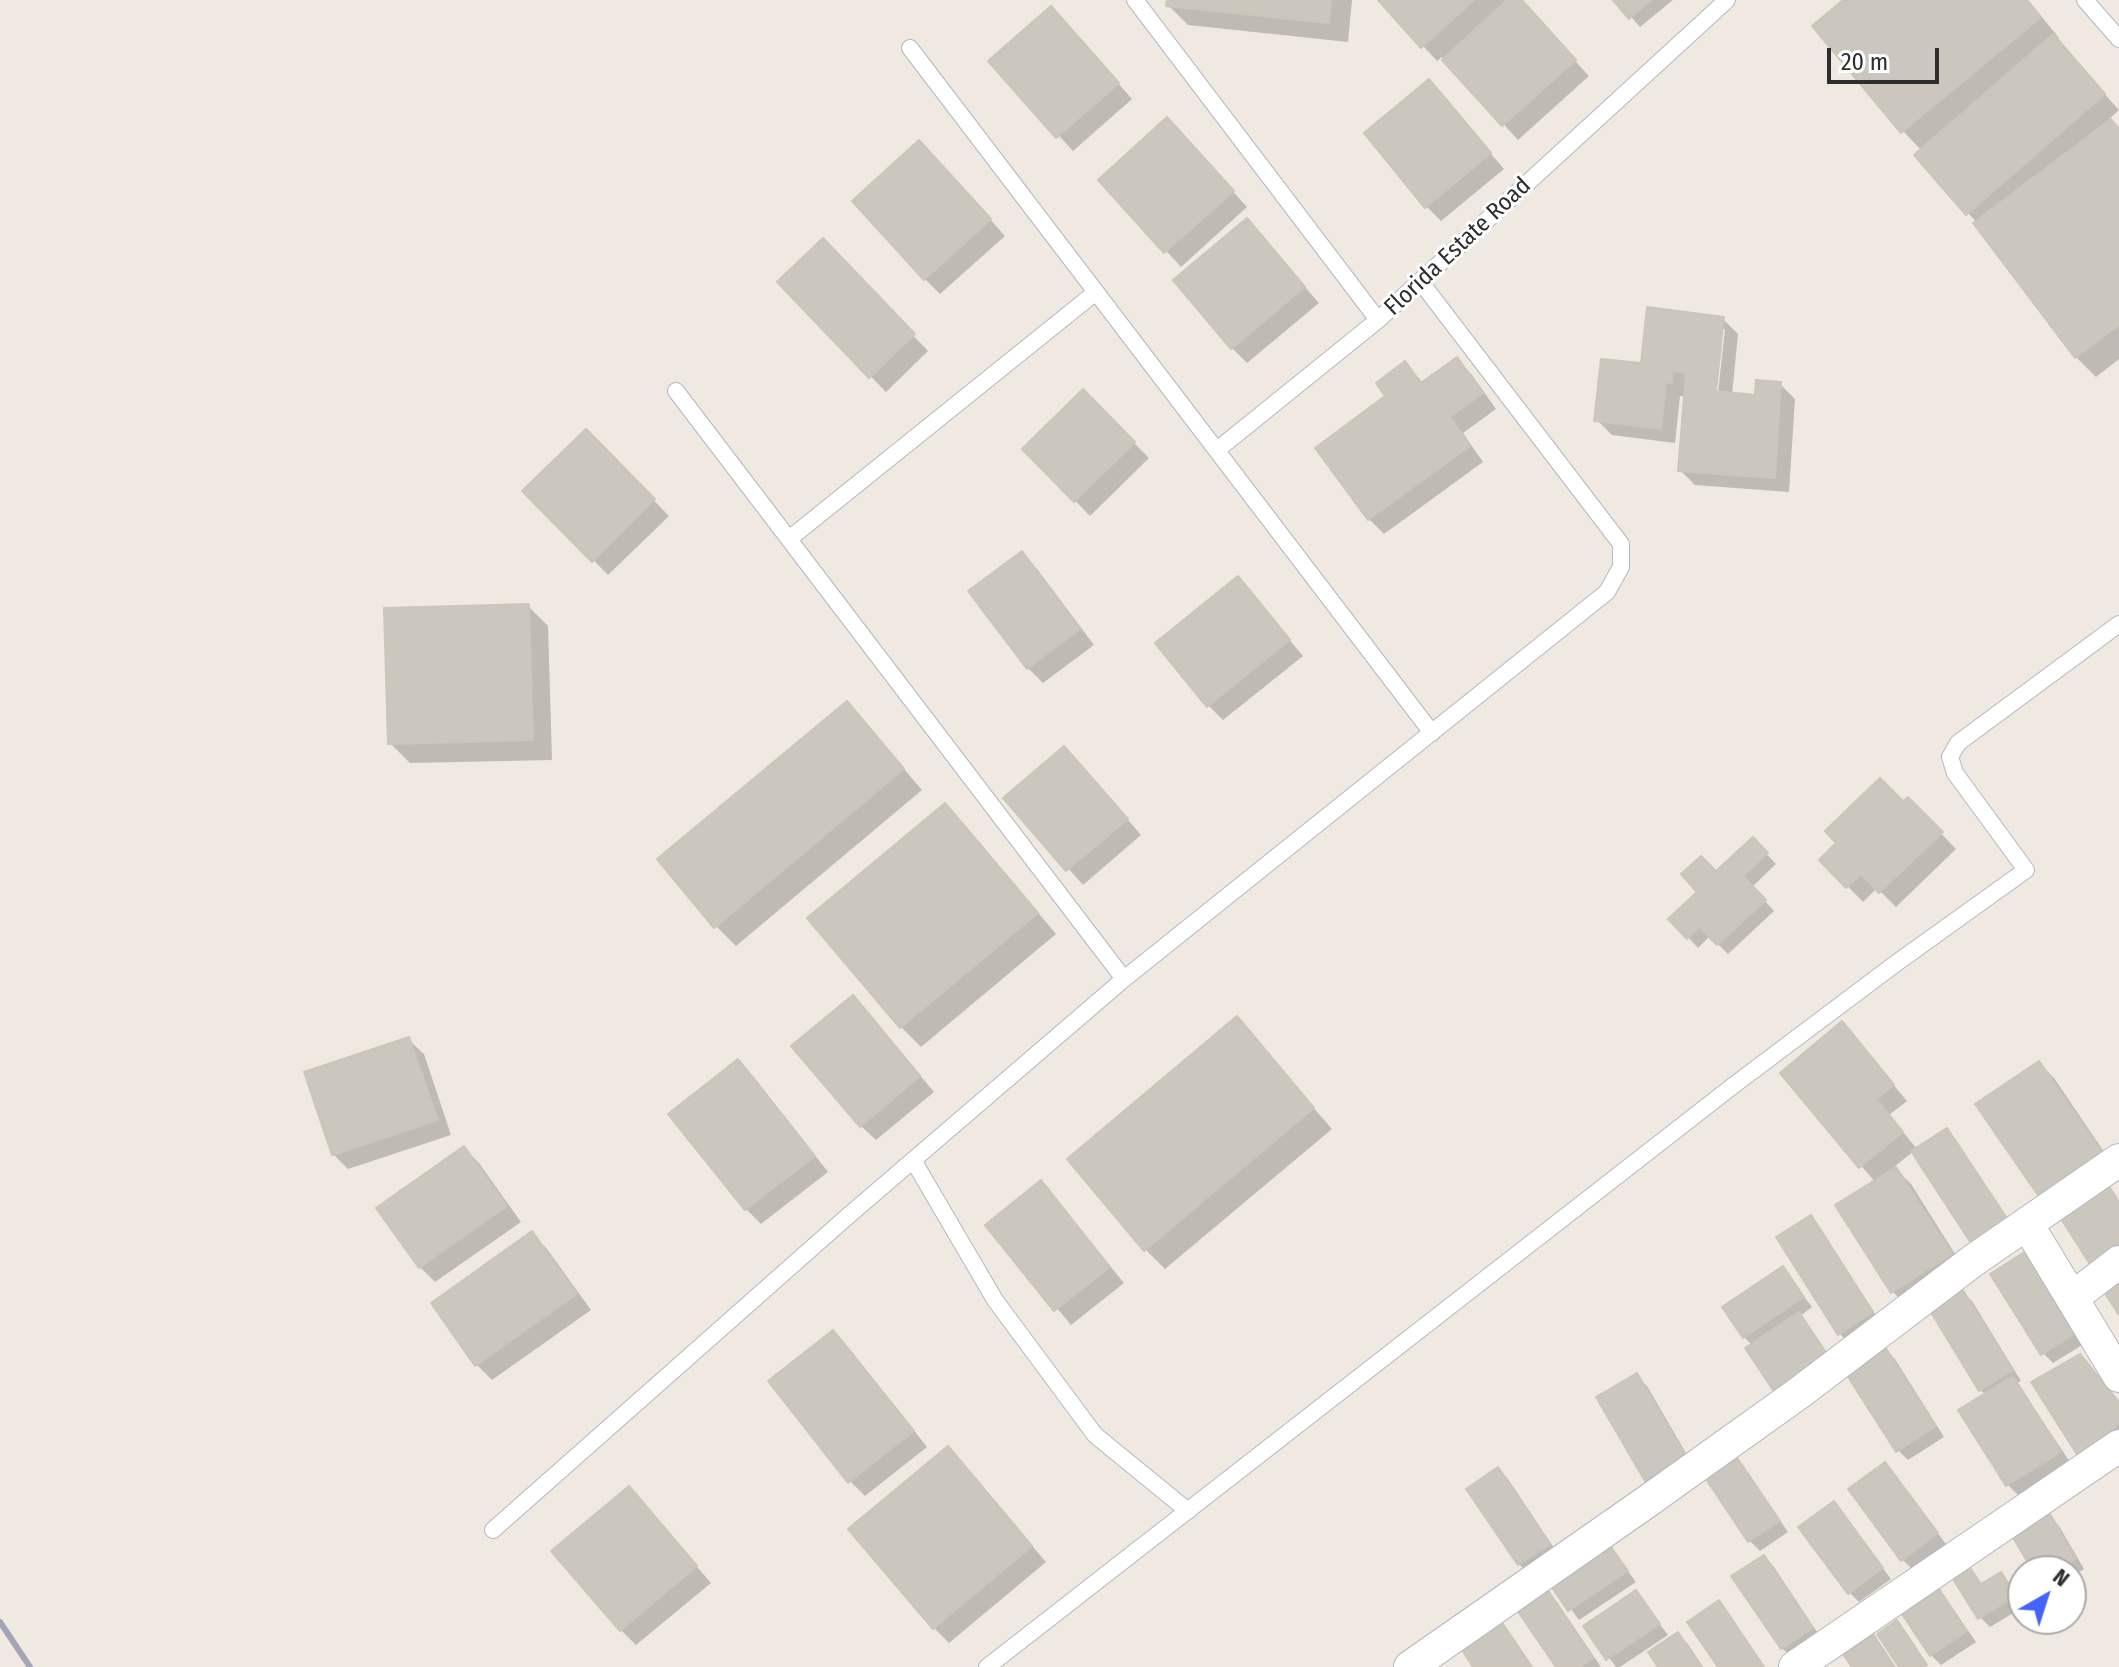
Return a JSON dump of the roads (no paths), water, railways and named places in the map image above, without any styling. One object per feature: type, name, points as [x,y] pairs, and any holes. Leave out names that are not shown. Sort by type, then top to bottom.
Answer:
[{"type":"street","points":[[1410,1667],[1710,1457],[1974,1260],[2119,1160]]},
{"type":"street","points":[[2027,1224],[2119,1376]]},
{"type":"street","points":[[2072,1298],[2119,1262]]},
{"type":"street","points":[[1795,1667],[2119,1446]]},
{"type":"lane","name":"Florida Estate Road","points":[[1135,0],[1378,320],[1727,0]]},
{"type":"lane","points":[[2085,0],[2119,39]]},
{"type":"lane","points":[[910,48],[1432,733]]},
{"type":"lane","points":[[493,1530],[913,1160],[1124,979],[1607,592],[1621,567],[1621,544],[1420,281]]},
{"type":"lane","points":[[789,539],[1096,292]]},
{"type":"lane","points":[[1217,450],[1378,320]]},
{"type":"lane","points":[[676,391],[1124,979]]},
{"type":"lane","points":[[987,1667],[1734,1085],[2026,870],[1955,773],[1950,757],[1958,743],[2119,624]]},
{"type":"lane","points":[[913,1160],[995,1300],[1095,1435],[1188,1511]]},
{"type":"railway","points":[[0,1622],[30,1667]]}]
